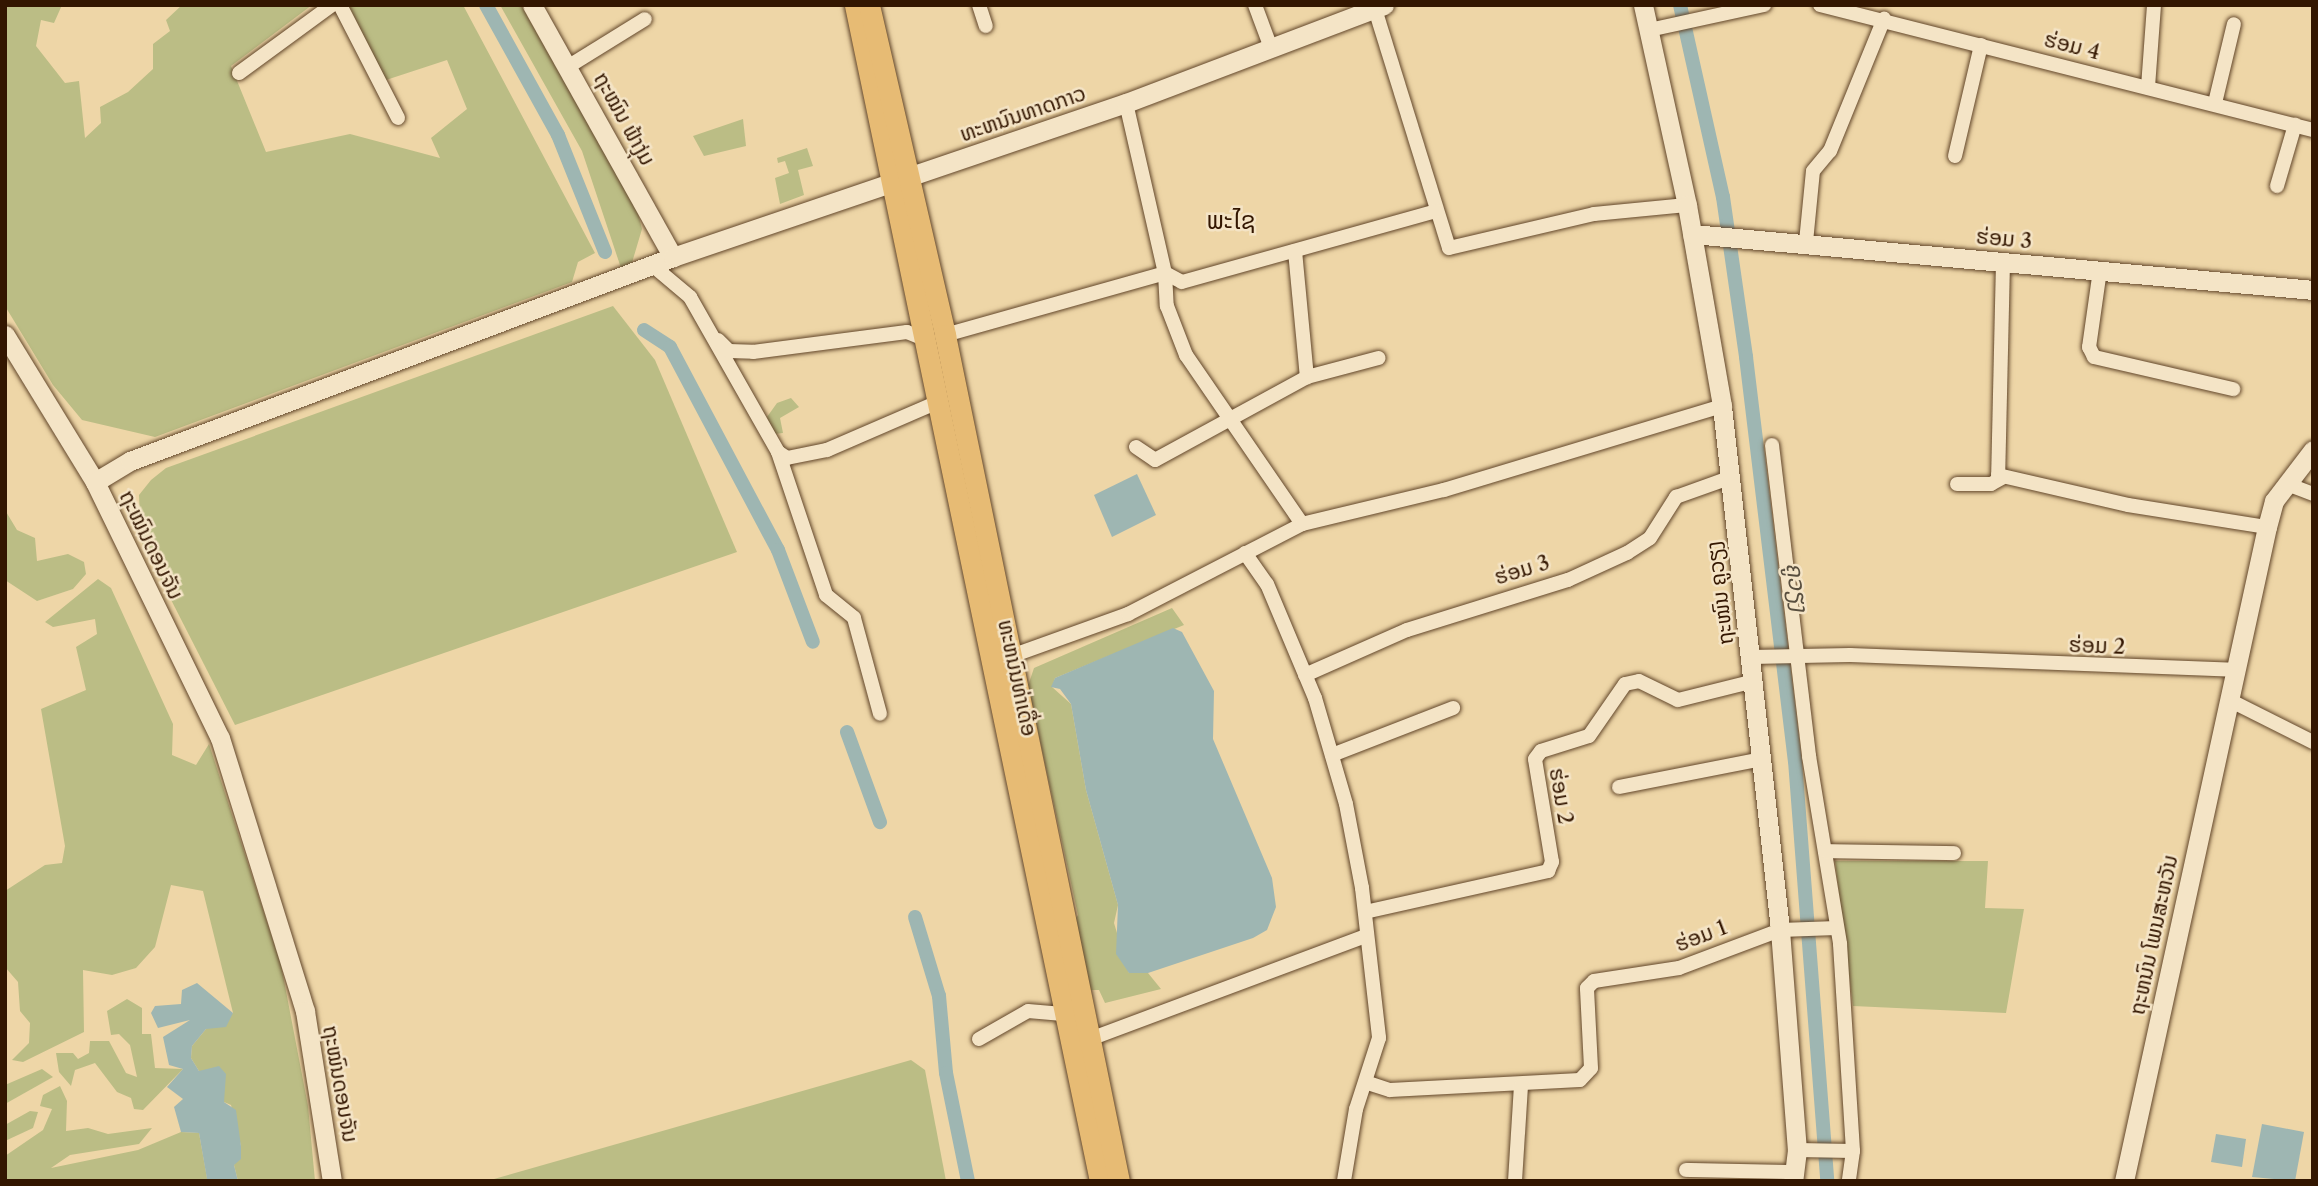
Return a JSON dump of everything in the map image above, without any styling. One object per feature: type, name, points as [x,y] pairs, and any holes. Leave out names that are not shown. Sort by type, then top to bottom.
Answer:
[{"type":"main road","points":[[855,5],[900,180]]},
{"type":"main road","points":[[869,5],[900,180]]},
{"type":"main road","name":"ທະຫນົນທ່າເດື່ອ","points":[[900,180],[1119,1181]]},
{"type":"main road","name":"ທະຫນົນທ່າເດື່ອ","points":[[936,338],[940,401],[1004,659],[1066,1014],[1100,1181]]},
{"type":"street","points":[[239,73],[332,5]]},
{"type":"street","points":[[340,5],[398,118]]},
{"type":"street","name":"ຖະໝົນ ຟ້າງຸ່ມ","points":[[533,5],[673,257]]},
{"type":"street","points":[[979,5],[986,26]]},
{"type":"street","points":[[1255,5],[1270,48]]},
{"type":"street","name":"ຖະໜົນ ຄູວຽງ","points":[[1643,5],[1654,29],[1688,205],[1699,234],[1729,478],[1756,657],[1754,681],[1762,759],[1787,930],[1802,1150],[1793,1176]]},
{"type":"street","points":[[1654,29],[1735,7],[1764,5]]},
{"type":"street","name":"ຮ່ອມ 4","points":[[1820,5],[1884,19],[2313,130]]},
{"type":"street","points":[[2148,87],[2154,5]]},
{"type":"street","points":[[1380,7],[1448,248],[1594,214],[1688,205]]},
{"type":"street","name":"ທະຫນົນທາດກາວ","points":[[673,257],[1126,103],[1380,7]]},
{"type":"street","points":[[569,66],[645,19]]},
{"type":"street","points":[[1806,242],[1813,171],[1830,151],[1884,19]]},
{"type":"street","points":[[2215,103],[2234,24]]},
{"type":"street","points":[[1955,156],[1982,46]]},
{"type":"street","points":[[1126,103],[1164,273],[1167,306],[1186,355],[1302,524]]},
{"type":"street","points":[[2277,186],[2295,125]]},
{"type":"street","points":[[717,340],[729,351],[752,352],[906,332],[936,338],[1164,273],[1182,282],[1436,211]]},
{"type":"street","name":"ຮ່ອມ 3","points":[[1699,234],[2313,290]]},
{"type":"street","points":[[1295,251],[1307,377]]},
{"type":"street","name":"ຖະໝົນດອນຈັນ","points":[[332,1181],[319,1088],[290,956],[220,738],[95,482],[130,461],[673,257]]},
{"type":"street","points":[[2003,262],[1996,471],[2002,478],[2267,527]]},
{"type":"street","points":[[653,265],[691,297],[778,452],[826,595],[854,618],[880,714]]},
{"type":"street","points":[[2100,270],[2089,347],[2094,357],[2233,389]]},
{"type":"street","points":[[5,335],[95,482]]},
{"type":"street","points":[[1136,447],[1154,460],[1232,421],[1307,377],[1378,358]]},
{"type":"street","points":[[778,452],[787,458],[827,450],[940,401]]},
{"type":"street","points":[[1004,659],[1128,614],[1302,524],[1444,490],[1722,407]]},
{"type":"street","points":[[1772,445],[1794,658],[1835,928],[1851,1152],[1849,1181]]},
{"type":"street","name":"ຖະຫນົນ ໂພນສະຫວັນ","points":[[2124,1181],[2267,527],[2274,501],[2313,450]]},
{"type":"street","name":"ຮ່ອມ 3","points":[[1305,675],[1407,630],[1568,580],[1627,553],[1650,538],[1676,497],[1729,478]]},
{"type":"street","points":[[1957,484],[1991,484],[2002,478]]},
{"type":"street","points":[[2287,484],[2313,494]]},
{"type":"street","points":[[1245,552],[1267,583],[1305,675],[1332,755],[1365,912],[1379,1021],[1368,1083],[1356,1109],[1344,1181]]},
{"type":"street","name":"ຮ່ອມ 2","points":[[1756,657],[1850,655],[2234,670]]},
{"type":"street","name":"ຮ່ອມ 2","points":[[1365,912],[1548,870],[1552,862],[1535,759],[1541,751],[1589,736],[1625,684],[1639,681],[1678,700],[1754,681]]},
{"type":"street","points":[[2229,700],[2313,742]]},
{"type":"street","points":[[1332,755],[1453,708]]},
{"type":"street","points":[[1619,787],[1762,759]]},
{"type":"street","points":[[1825,851],[1954,853]]},
{"type":"street","name":"ຮ່ອມ 1","points":[[1521,1085],[1588,1075],[1587,988],[1594,981],[1679,968],[1787,930],[1835,928]]},
{"type":"street","points":[[1090,1039],[1366,936]]},
{"type":"street","points":[[979,1039],[1028,1011],[1066,1014]]},
{"type":"street","points":[[1368,1083],[1390,1090],[1521,1085],[1515,1181]]},
{"type":"street","points":[[1802,1150],[1851,1152]]},
{"type":"street","points":[[1686,1170],[1793,1176]]},
{"type":"green space","points":[[5,5],[62,5],[54,23],[41,20],[36,46],[65,83],[79,81],[85,138],[101,123],[100,107],[128,92],[153,69],[153,44],[170,31],[166,20],[182,5],[312,5],[231,66],[266,152],[350,134],[440,158],[431,138],[467,109],[447,60],[386,80],[349,6],[463,5],[595,253],[578,262],[572,282],[155,437],[82,420],[53,385],[5,306]]},
{"type":"green space","points":[[500,5],[521,5],[638,213],[642,229],[631,266],[621,268],[582,151]]},
{"type":"green space","points":[[743,119],[746,146],[704,156],[693,136]]},
{"type":"green space","points":[[807,148],[813,166],[798,170],[804,195],[780,204],[775,178],[789,173],[785,161],[778,163],[777,158]]},
{"type":"green space","points":[[613,306],[655,360],[737,552],[235,725],[141,541],[139,495],[151,480],[166,468]]},
{"type":"green space","points":[[791,398],[799,407],[780,418],[783,433],[774,434],[767,417],[777,403]]},
{"type":"green space","points":[[5,510],[17,530],[35,538],[37,561],[68,554],[84,562],[86,574],[73,589],[37,601],[5,580]]},
{"type":"green space","points":[[98,579],[111,588],[173,724],[172,755],[196,765],[209,744],[281,965],[308,1106],[315,1181],[238,1181],[234,1165],[241,1146],[231,1105],[224,1102],[223,1081],[199,1071],[191,1058],[192,1046],[206,1029],[233,1013],[203,891],[171,885],[155,947],[136,968],[112,975],[83,970],[84,1032],[23,1062],[12,1060],[29,1043],[30,1023],[20,1011],[18,982],[5,967],[5,891],[45,865],[62,863],[65,846],[41,709],[86,690],[76,647],[97,634],[95,619],[53,627],[45,622]]},
{"type":"green space","points":[[1172,608],[1184,625],[1055,678],[1052,687],[1071,704],[1086,790],[1118,905],[1114,923],[1129,973],[1148,973],[1161,989],[1105,1003],[1099,990],[1087,990],[1074,921],[1078,915],[1028,686],[1034,668]]},
{"type":"green space","points":[[1835,861],[1988,861],[1985,908],[2024,909],[2006,1013],[1853,1006]]},
{"type":"green space","points":[[127,999],[142,1008],[142,1034],[151,1034],[155,1068],[183,1069],[143,1110],[134,1109],[131,1098],[117,1092],[95,1063],[75,1070],[71,1086],[59,1072],[56,1053],[73,1053],[78,1059],[89,1053],[90,1041],[109,1041],[126,1073],[137,1077],[130,1045],[119,1034],[111,1035],[107,1011]]},
{"type":"green space","points":[[911,1060],[925,1070],[946,1181],[487,1181]]},
{"type":"green space","points":[[42,1069],[53,1077],[5,1104],[5,1085]]},
{"type":"green space","points":[[60,1086],[67,1101],[66,1131],[88,1128],[108,1134],[152,1128],[139,1144],[70,1155],[51,1168],[138,1150],[181,1132],[199,1133],[207,1178],[213,1181],[5,1181],[5,1156],[43,1130],[52,1109],[40,1106],[43,1095]]},
{"type":"green space","points":[[30,1111],[38,1112],[33,1128],[5,1141],[5,1125]]},
{"type":"water","points":[[1137,474],[1156,515],[1112,537],[1094,495]]},
{"type":"water","points":[[1173,628],[1182,632],[1214,691],[1213,739],[1272,878],[1276,907],[1267,930],[1253,938],[1148,973],[1129,973],[1116,954],[1118,905],[1086,790],[1071,704],[1060,689],[1051,687],[1055,678]]},
{"type":"water","points":[[197,983],[233,1013],[226,1027],[206,1029],[192,1046],[191,1058],[199,1071],[219,1066],[226,1074],[224,1102],[236,1110],[241,1146],[241,1159],[234,1165],[238,1181],[207,1179],[199,1133],[181,1132],[174,1107],[183,1099],[167,1087],[183,1069],[169,1065],[163,1037],[190,1020],[158,1028],[151,1013],[155,1006],[181,1004],[182,990]]},
{"type":"water","points":[[2262,1124],[2304,1132],[2295,1181],[2252,1177]]},
{"type":"water","points":[[2216,1134],[2246,1139],[2242,1167],[2211,1162]]},
{"type":"waterway","points":[[486,5],[558,135],[605,252]]},
{"type":"waterway","name":"ຄູວຽງ","points":[[1680,5],[1723,197],[1746,357],[1795,761],[1827,1181]]},
{"type":"waterway","points":[[644,330],[670,347],[778,550],[813,642]]},
{"type":"waterway","points":[[847,732],[880,822]]},
{"type":"waterway","points":[[915,917],[939,996],[946,1073],[968,1181]]},
{"type":"district","name":"ພະໄຊ","points":[[1231,221]]}]
